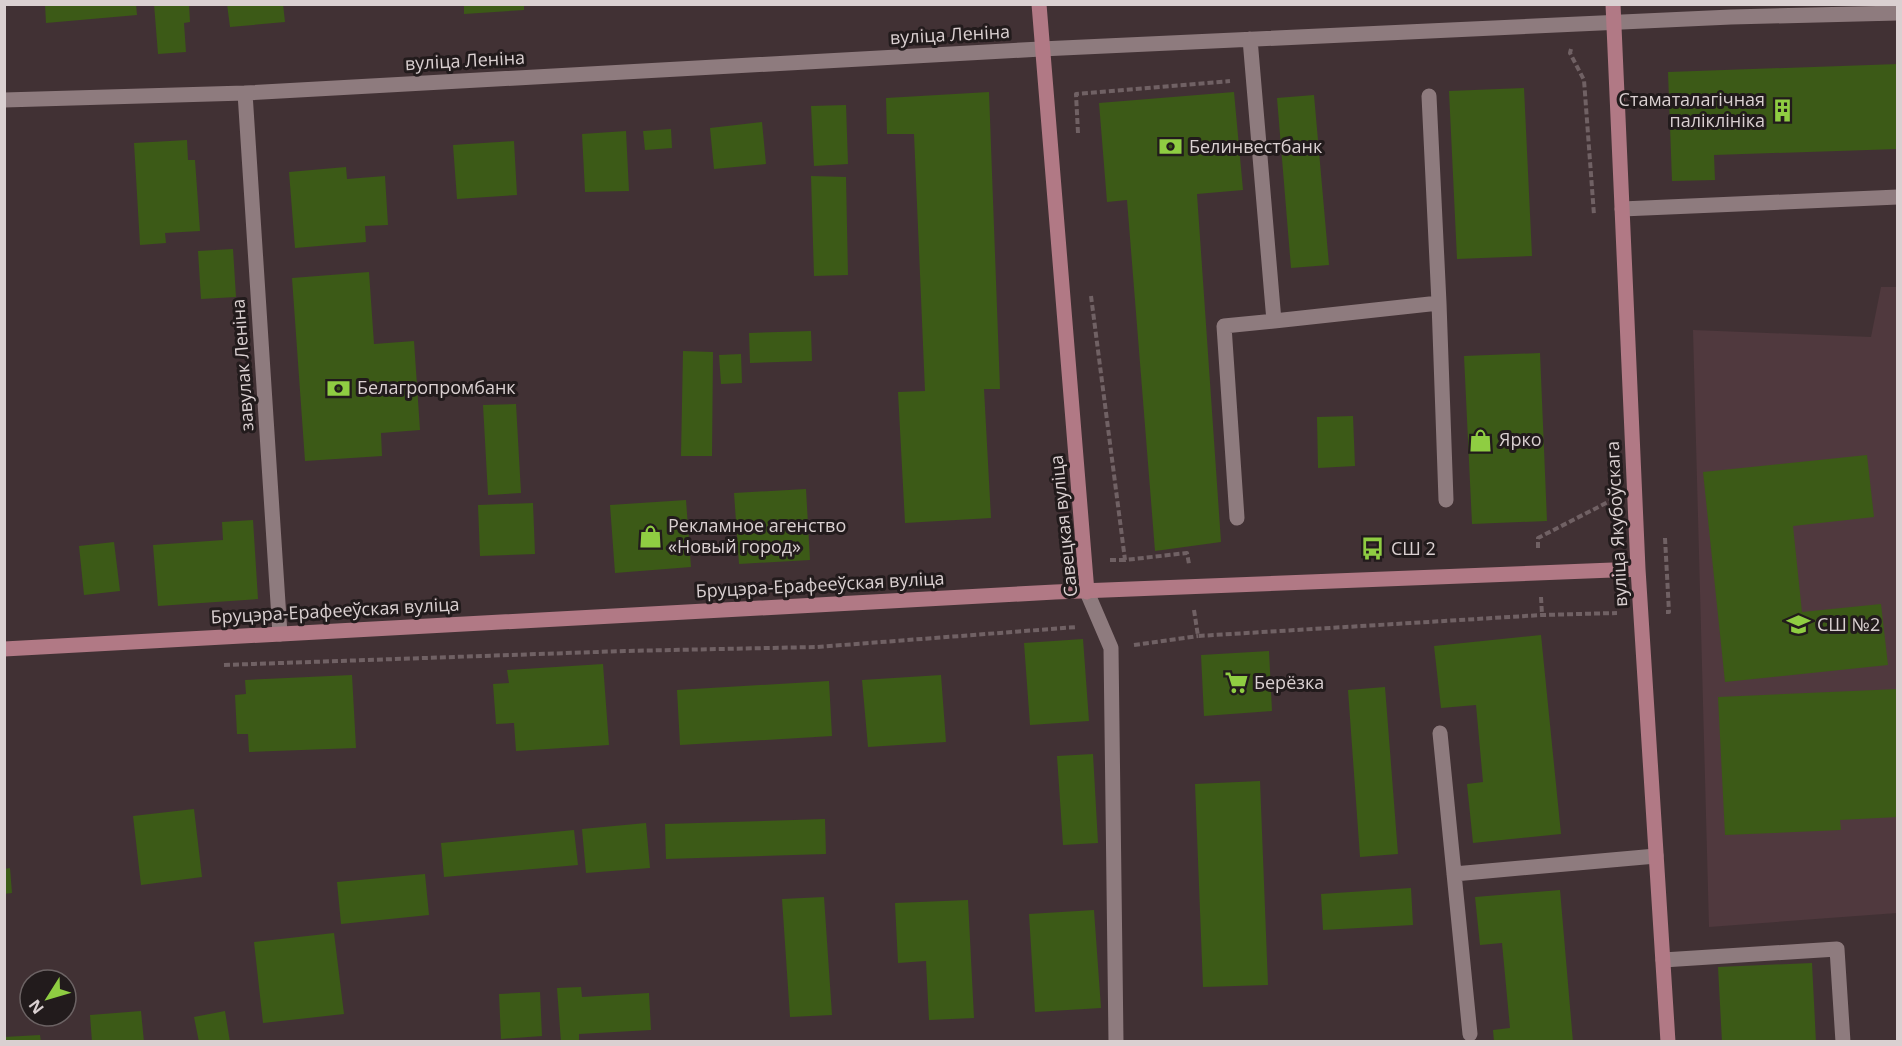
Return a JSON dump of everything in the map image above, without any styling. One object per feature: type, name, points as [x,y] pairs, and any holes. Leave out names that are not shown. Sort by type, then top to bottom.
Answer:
[{"type":"main road","name":"Савецкая вуліца","points":[[1039,4],[1088,592]]},
{"type":"main road","name":"вуліца Якубоўскага","points":[[1612,4],[1638,569],[1668,1041]]},
{"type":"main road","name":"Бруцэра-Ерафееўская вуліца","points":[[4,649],[1088,592],[1638,569]]},
{"type":"street","name":"вуліца Леніна","points":[[4,100],[245,93],[1041,49],[1613,22],[1730,10],[1898,13]]},
{"type":"street","points":[[1250,39],[1274,321]]},
{"type":"street","name":"завулак Леніна","points":[[245,93],[280,634]]},
{"type":"street","points":[[1429,96],[1446,500]]},
{"type":"street","points":[[1622,210],[1898,197]]},
{"type":"street","points":[[1237,518],[1224,326],[1439,303]]},
{"type":"street","name":"Савецкая вуліца","points":[[1088,592],[1111,648],[1116,1041]]},
{"type":"street","points":[[1440,734],[1470,1034]]},
{"type":"street","points":[[1454,874],[1656,856]]},
{"type":"street","points":[[1663,960],[1837,949],[1843,1041]]},
{"type":"path","points":[[1572,24],[1570,53],[1584,80],[1595,223]]},
{"type":"path","points":[[1078,140],[1076,94],[1254,80]]},
{"type":"path","points":[[1090,290],[1125,560],[1187,553],[1198,636]]},
{"type":"path","points":[[1538,538],[1616,498]]},
{"type":"path","points":[[214,665],[817,647],[1081,627],[1111,648],[1198,636],[1542,615],[1669,612]]},
{"type":"shaded area","name":"СШ №2","points":[[1881,287],[1897,287],[1897,913],[1709,927],[1693,330],[1871,337]]},
{"type":"building","points":[[45,4],[136,4],[137,15],[46,23]]},
{"type":"building","points":[[154,4],[189,4],[190,22],[184,23],[186,52],[158,54]]},
{"type":"building","points":[[227,4],[283,4],[285,22],[230,27]]},
{"type":"building","points":[[464,4],[524,4],[524,10],[464,14]]},
{"type":"building","name":"Стаматалагічная паліклініка","points":[[1898,64],[1898,149],[1714,155],[1715,180],[1672,181],[1668,72]]},
{"type":"building","points":[[1524,88],[1532,256],[1457,259],[1449,91]]},
{"type":"building","points":[[989,92],[1000,389],[984,389],[991,518],[905,523],[898,392],[925,391],[914,134],[887,134],[886,98]]},
{"type":"building","points":[[1234,92],[1243,190],[1197,194],[1221,542],[1155,551],[1127,200],[1107,202],[1099,103]]},
{"type":"building","points":[[1314,95],[1329,265],[1291,268],[1277,98]]},
{"type":"building","points":[[846,105],[848,164],[814,166],[811,106]]},
{"type":"building","points":[[762,122],[766,164],[714,169],[710,128]]},
{"type":"building","points":[[671,129],[672,148],[645,150],[643,131]]},
{"type":"building","points":[[626,131],[629,191],[585,192],[582,134]]},
{"type":"building","points":[[187,140],[188,160],[195,160],[200,231],[165,233],[166,243],[140,245],[134,143]]},
{"type":"building","points":[[514,141],[517,195],[457,199],[453,145]]},
{"type":"building","points":[[346,167],[347,179],[385,176],[388,225],[365,226],[366,242],[295,248],[289,172]]},
{"type":"building","points":[[811,176],[846,177],[848,275],[814,276]]},
{"type":"building","points":[[233,249],[236,297],[201,299],[198,251]]},
{"type":"building","name":"Белагропромбанк","points":[[369,272],[374,344],[414,341],[420,430],[381,433],[382,456],[305,461],[292,278]]},
{"type":"building","points":[[811,331],[812,361],[750,363],[749,333]]},
{"type":"building","points":[[683,351],[713,352],[712,456],[681,456]]},
{"type":"building","points":[[1540,353],[1547,521],[1472,524],[1464,356]]},
{"type":"building","points":[[741,354],[742,383],[721,384],[719,355]]},
{"type":"building","points":[[516,404],[521,493],[488,495],[483,405]]},
{"type":"building","points":[[1353,416],[1355,466],[1318,468],[1317,417]]},
{"type":"building","points":[[1867,455],[1874,517],[1793,526],[1802,612],[1881,604],[1888,665],[1725,682],[1703,472]]},
{"type":"building","points":[[806,489],[810,560],[739,564],[734,493]]},
{"type":"building","name":"Рекламное агенство «Новый город»","points":[[686,500],[691,567],[615,573],[610,505]]},
{"type":"building","points":[[533,503],[535,554],[480,556],[478,505]]},
{"type":"building","points":[[253,520],[258,599],[158,606],[153,545],[223,540],[222,522]]},
{"type":"building","points":[[114,542],[120,591],[84,595],[79,546]]},
{"type":"building","points":[[1541,635],[1561,834],[1473,843],[1467,784],[1483,782],[1476,705],[1441,708],[1434,646]]},
{"type":"building","points":[[1083,639],[1089,721],[1030,725],[1024,643]]},
{"type":"building","name":"Берёзка","points":[[1269,651],[1272,711],[1204,716],[1201,655]]},
{"type":"building","points":[[603,664],[609,745],[516,751],[514,723],[496,724],[493,684],[509,683],[507,670]]},
{"type":"building","points":[[352,675],[356,748],[249,752],[248,734],[237,734],[235,695],[246,694],[245,680]]},
{"type":"building","points":[[941,675],[946,742],[868,747],[862,680]]},
{"type":"building","points":[[829,681],[832,736],[680,745],[677,690]]},
{"type":"building","points":[[1385,687],[1398,854],[1360,857],[1348,690]]},
{"type":"building","points":[[1898,689],[1898,817],[1840,820],[1841,830],[1725,835],[1718,697]]},
{"type":"building","points":[[1093,754],[1098,843],[1063,845],[1057,756]]},
{"type":"building","points":[[1260,781],[1268,985],[1203,987],[1195,784]]},
{"type":"building","points":[[194,809],[202,877],[141,885],[133,816]]},
{"type":"building","points":[[825,819],[826,854],[666,859],[665,824]]},
{"type":"building","points":[[646,823],[650,868],[586,873],[582,829]]},
{"type":"building","points":[[574,830],[578,865],[444,877],[441,843]]},
{"type":"building","points":[[10,868],[12,893],[4,894],[4,869]]},
{"type":"building","points":[[425,874],[429,915],[341,924],[337,882]]},
{"type":"building","points":[[1411,888],[1413,925],[1323,930],[1321,894]]},
{"type":"building","points":[[1560,890],[1573,1042],[1494,1042],[1493,1030],[1510,1028],[1502,943],[1480,945],[1475,897]]},
{"type":"building","points":[[824,897],[832,1015],[790,1017],[782,899]]},
{"type":"building","points":[[968,900],[974,1018],[929,1020],[926,961],[898,963],[895,903]]},
{"type":"building","points":[[1094,910],[1101,1008],[1035,1012],[1029,914]]},
{"type":"building","points":[[334,933],[344,1014],[263,1023],[254,942]]},
{"type":"building","points":[[1812,963],[1816,1042],[1722,1042],[1718,967]]},
{"type":"building","points":[[581,987],[582,997],[649,993],[651,1030],[579,1034],[579,1042],[561,1042],[557,988]]},
{"type":"building","points":[[540,992],[542,1036],[501,1039],[499,994]]},
{"type":"building","points":[[141,1011],[144,1042],[92,1042],[90,1015]]},
{"type":"building","points":[[225,1011],[230,1042],[199,1042],[194,1017]]},
{"type":"building","points":[[40,1035],[41,1042],[4,1042],[4,1037]]},
{"type":"place","name":"Стаматалагічная паліклініка","points":[[1783,110]]},
{"type":"place","name":"Белинвестбанк","points":[[1171,147]]},
{"type":"place","name":"Белагропромбанк","points":[[339,388]]},
{"type":"place","name":"Ярко","points":[[1481,440]]},
{"type":"place","name":"Рекламное агенство «Новый город»","points":[[650,536]]},
{"type":"place","name":"СШ 2","points":[[1373,549]]},
{"type":"place","name":"СШ №2","points":[[1799,625]]},
{"type":"place","name":"Берёзка","points":[[1236,683]]}]
